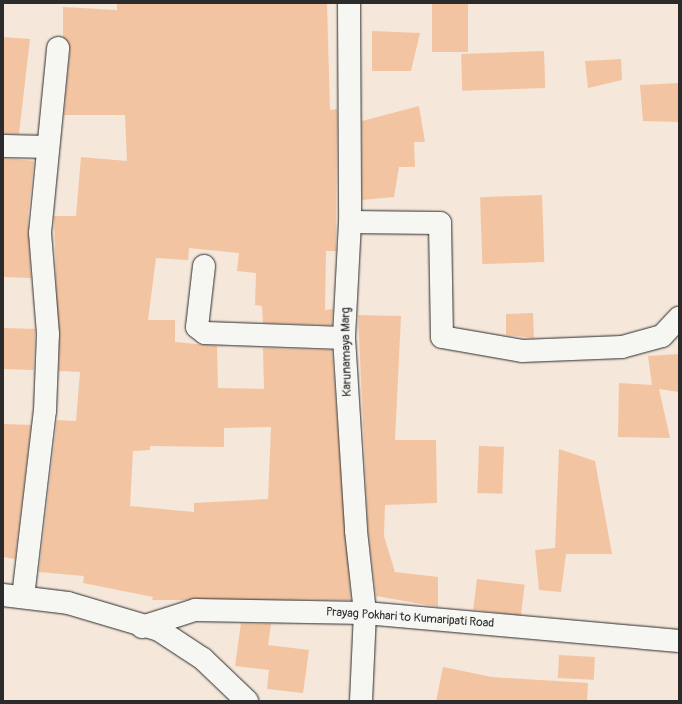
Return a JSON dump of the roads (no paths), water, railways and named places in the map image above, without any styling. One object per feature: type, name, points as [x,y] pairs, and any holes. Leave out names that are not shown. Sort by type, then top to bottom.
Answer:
[{"type":"street","name":"Karunamaya Marg","points":[[349,3],[350,222],[344,338],[356,531],[365,613],[361,701]]},
{"type":"street","points":[[58,48],[40,233],[48,334],[45,411],[13,596],[68,603],[159,630],[203,659],[247,701]]},
{"type":"street","points":[[3,146],[48,147]]},
{"type":"street","points":[[350,222],[440,223],[442,337],[522,351],[622,347],[662,336],[679,318]]},
{"type":"street","points":[[204,266],[197,327],[204,333],[344,338]]},
{"type":"street","name":"Prayag Pokhari to Kumaripati Road","points":[[142,626],[195,610],[365,613],[679,641]]}]
